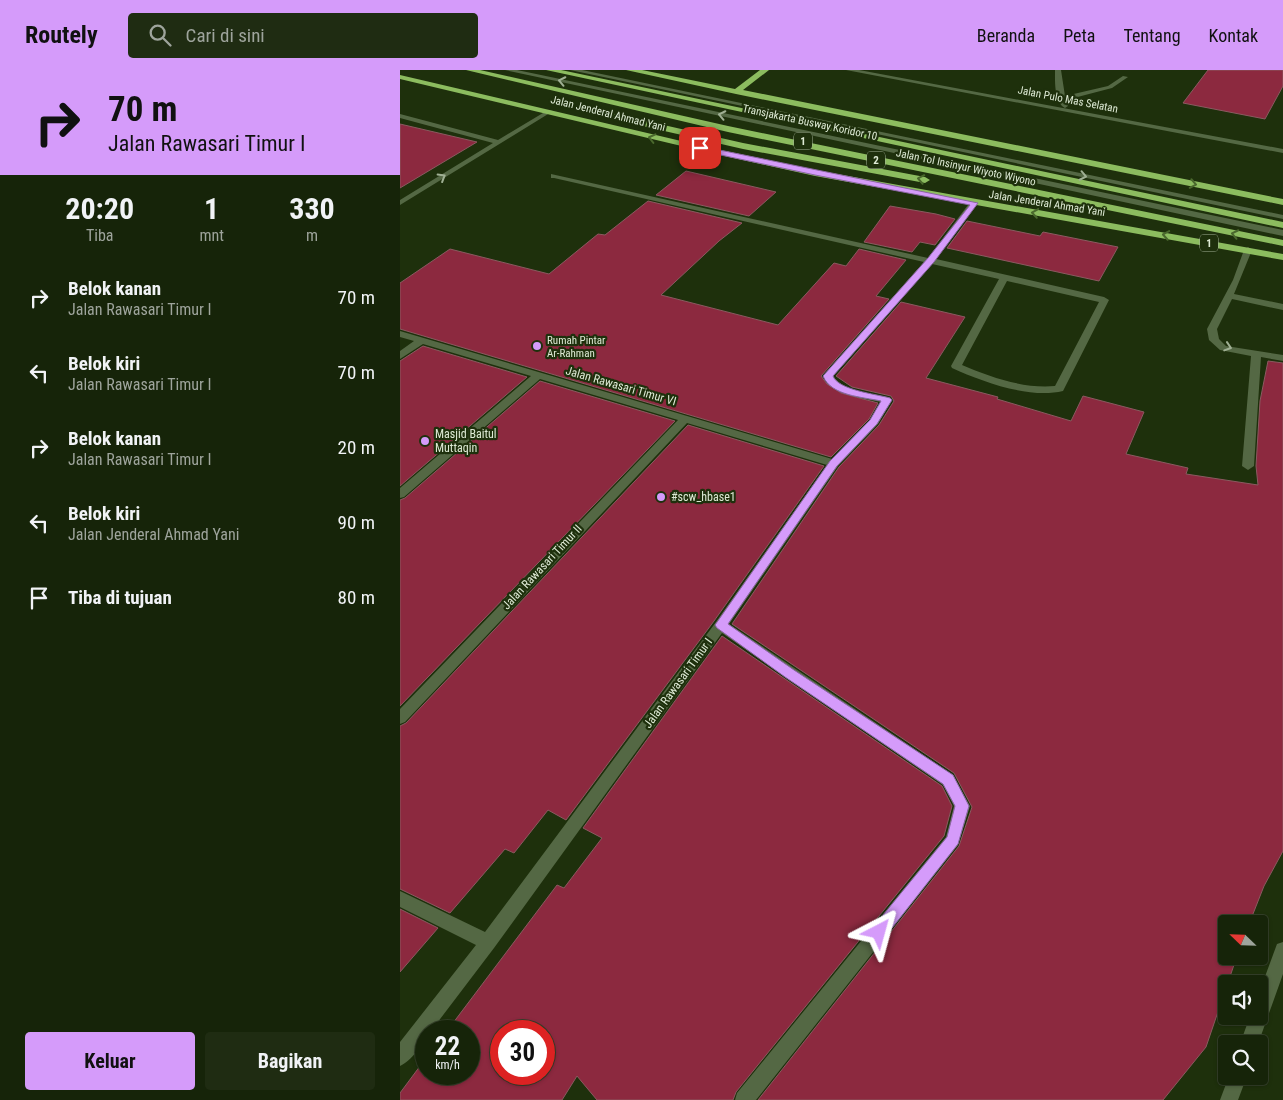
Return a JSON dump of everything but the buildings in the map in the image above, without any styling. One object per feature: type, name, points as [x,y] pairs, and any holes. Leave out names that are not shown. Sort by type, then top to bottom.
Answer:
[{"type":"highway","name":"Jalan Jenderal Ahmad Yani","points":[[466,70],[1026,187],[1046,192],[1134,230]]},
{"type":"highway","name":"Jalan Tol Insinyur Wiyoto Wiyono","points":[[470,70],[728,129],[1283,243]]},
{"type":"highway","name":"Jalan Tol Insinyur Wiyoto Wiyono","points":[[550,70],[1283,225]]},
{"type":"highway","points":[[630,70],[1283,202]]},
{"type":"highway","points":[[651,70],[1283,193]]},
{"type":"highway","points":[[736,92],[765,70]]},
{"type":"highway","name":"Jalan Jenderal Ahmad Yani","points":[[402,76],[680,144],[815,173],[1283,257]]},
{"type":"highway","points":[[402,76],[522,96]]},
{"type":"highway","points":[[581,109],[743,146],[933,182]]},
{"type":"highway","points":[[952,185],[1028,200],[1068,211],[1104,225]]},
{"type":"street","name":"Transjakarta Busway Koridor 10","points":[[508,70],[1283,233]]},
{"type":"street","name":"Transjakarta Busway Koridor 10","points":[[572,70],[1283,217]]},
{"type":"street","name":"Jalan Pulo Mas Selatan","points":[[849,70],[1283,150]]},
{"type":"street","points":[[1058,70],[1059,91],[1067,110]]},
{"type":"street","points":[[1062,99],[1110,87],[1124,77]]},
{"type":"street","points":[[400,203],[550,111]]},
{"type":"street","points":[[400,116],[499,142]]},
{"type":"street","points":[[554,176],[931,260],[1005,277],[1104,300],[1059,389],[1038,391],[981,377],[956,366],[1005,277]]},
{"type":"street","name":"Jalan Rawasari Timur I","points":[[400,1057],[488,942],[721,625],[834,463],[874,422],[887,400],[839,388],[830,381],[828,376],[931,260],[974,203]]},
{"type":"street","points":[[1248,250],[1229,296],[1212,329],[1214,340],[1223,348],[1283,358]]},
{"type":"street","points":[[1229,296],[1283,307]]},
{"type":"street","name":"Jalan Rawasari Timur VI","points":[[400,334],[834,463]]},
{"type":"street","points":[[400,356],[421,341]]},
{"type":"street","points":[[1248,466],[1256,354]]},
{"type":"street","points":[[400,494],[539,375]]},
{"type":"street","name":"Jalan Rawasari Timur II","points":[[400,718],[686,418]]},
{"type":"street","points":[[721,625],[948,780],[962,806],[953,840],[744,1100]]},
{"type":"street","points":[[400,899],[488,942]]},
{"type":"street","points":[[1252,1035],[1283,950]]},
{"type":"street","points":[[1229,1100],[1235,1085]]},
{"type":"place","name":"Rumah Pintar Ar-Rahman","points":[[537,346]]},
{"type":"place","name":"Masjid Baitul Muttaqin","points":[[425,441]]},
{"type":"place","name":"#scw_hbase1","points":[[661,497]]},
{"type":"route","points":[[700,148],[815,173],[974,203],[931,260],[828,376],[830,381],[839,388],[887,400],[874,422],[834,463],[721,625],[948,780],[962,806],[953,840],[879,932]]}]
